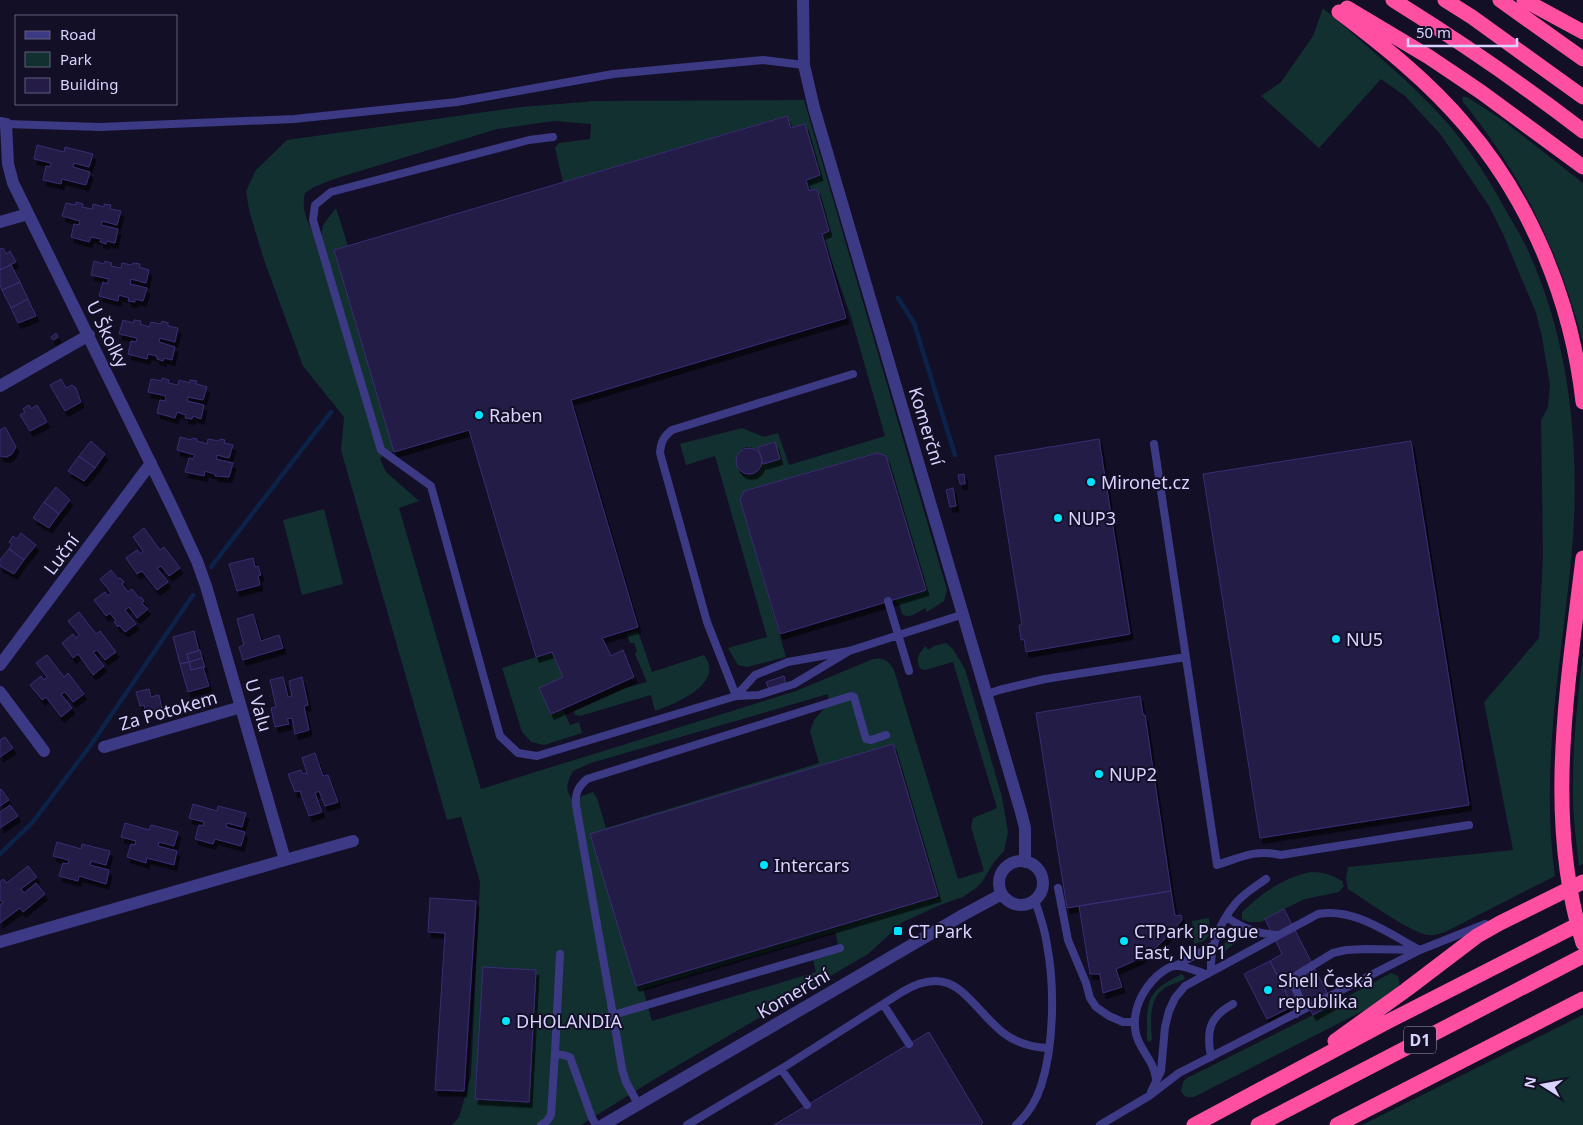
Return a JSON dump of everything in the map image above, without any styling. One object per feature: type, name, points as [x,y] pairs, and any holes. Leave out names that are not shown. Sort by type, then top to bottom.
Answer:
[{"type":"highway","points":[[1393,0],[1463,43],[1583,131]]},
{"type":"highway","points":[[1445,0],[1503,38],[1583,97]]},
{"type":"highway","points":[[1500,0],[1583,59]]},
{"type":"highway","points":[[1524,0],[1583,32]]},
{"type":"highway","points":[[1583,168],[1429,57],[1340,8],[1392,54],[1466,125],[1514,192],[1535,232],[1553,275],[1575,350],[1583,402]]},
{"type":"highway","points":[[1583,558],[1563,753],[1562,830],[1573,905],[1583,943]]},
{"type":"highway","points":[[1295,1071],[1477,936],[1583,882]]},
{"type":"highway","name":"D1","points":[[1194,1125],[1387,1022],[1583,922]]},
{"type":"highway","name":"D1","points":[[1258,1125],[1583,956]]},
{"type":"highway","points":[[1338,1125],[1583,999]]},
{"type":"street","name":"Komerční","points":[[803,0],[804,65],[817,118],[988,694],[1021,812],[1026,862]]},
{"type":"street","name":"U Školky","points":[[3,123],[8,164],[13,182],[89,335],[197,561]]},
{"type":"street","points":[[0,222],[28,214]]},
{"type":"street","points":[[0,386],[89,335]]},
{"type":"street","name":"Luční","points":[[0,665],[150,463]]},
{"type":"street","name":"U Valu","points":[[197,561],[206,586],[285,860]]},
{"type":"street","points":[[0,692],[44,751]]},
{"type":"street","name":"Za Potokem","points":[[104,746],[241,707]]},
{"type":"street","points":[[0,942],[353,841]]},
{"type":"street","points":[[1026,862],[1038,869],[1041,875],[1042,889],[1035,901],[1023,906],[1016,905],[1010,903],[1002,894],[999,880],[1006,868],[1011,864],[1026,862]]},
{"type":"street","name":"Komerční","points":[[604,1125],[946,924],[1002,894]]},
{"type":"lane","points":[[3,123],[100,127],[294,119],[457,102],[613,74],[762,60],[804,65]]},
{"type":"lane","points":[[553,137],[529,140],[331,192],[315,205],[313,220],[381,450],[430,486],[500,736],[518,753],[537,756],[736,696],[759,695],[794,684],[849,651]]},
{"type":"lane","points":[[736,696],[707,622],[660,453],[661,442],[665,435],[672,430],[853,374]]},
{"type":"lane","points":[[1154,444],[1217,865],[1257,852],[1281,855],[1469,825]]},
{"type":"lane","points":[[888,601],[909,671]]},
{"type":"lane","points":[[736,696],[755,675],[788,662],[849,651],[964,614]]},
{"type":"lane","points":[[988,694],[1045,678],[1186,657]]},
{"type":"lane","points":[[638,1104],[626,1082],[622,1068],[576,805],[578,787],[587,779],[851,696],[854,697],[866,739],[871,740],[886,735]]},
{"type":"lane","points":[[1208,972],[1214,945],[1226,917],[1244,895],[1266,879]]},
{"type":"lane","points":[[1058,888],[1068,940],[1086,983],[1090,998],[1096,1007],[1109,1016],[1123,1022],[1135,1022]]},
{"type":"lane","points":[[1016,1125],[1031,1106],[1041,1087],[1048,1048],[1052,1008],[1048,946],[1035,901]]},
{"type":"lane","points":[[1100,1125],[1150,1096],[1179,1073],[1420,950],[1539,904]]},
{"type":"lane","points":[[1150,1096],[1161,1071],[1168,1011],[1175,998],[1185,986],[1208,972],[1318,914],[1328,912],[1358,917],[1420,950]]},
{"type":"lane","points":[[1226,917],[1245,929],[1263,934],[1280,935]]},
{"type":"lane","points":[[1156,1083],[1155,1069],[1139,1044],[1135,1022],[1139,1000],[1150,982],[1164,970],[1214,945]]},
{"type":"lane","points":[[613,1015],[840,948]]},
{"type":"lane","points":[[1296,1014],[1300,999],[1293,983],[1297,975],[1333,953],[1346,950],[1368,949],[1420,950]]},
{"type":"lane","points":[[541,1125],[551,1115],[560,954]]},
{"type":"lane","points":[[1175,966],[1208,972]]},
{"type":"lane","points":[[687,1125],[781,1069],[916,984],[928,981],[940,981],[963,991],[1002,1032],[1012,1038],[1032,1047],[1048,1048]]},
{"type":"lane","points":[[883,1004],[909,1044]]},
{"type":"lane","points":[[1211,1057],[1208,1042],[1211,1022],[1225,1008],[1233,1004]]},
{"type":"lane","points":[[555,1053],[570,1057],[596,1125]]},
{"type":"lane","points":[[781,1069],[807,1105]]},
{"type":"green space","points":[[1323,8],[1435,109],[1465,145],[1486,176],[1524,243],[1544,291],[1556,328],[1570,405],[1575,483],[1574,522],[1551,757],[1551,836],[1555,876],[1447,931],[1434,935],[1411,929],[1348,889],[1346,878],[1348,867],[1513,850],[1484,702],[1539,638],[1543,555],[1541,420],[1548,407],[1550,385],[1536,313],[1503,234],[1489,206],[1441,135],[1405,96],[1381,79],[1319,148],[1261,96],[1281,82],[1313,36]]},
{"type":"green space","points":[[1462,97],[1467,97],[1504,121],[1583,183],[1583,343],[1563,278],[1536,216],[1521,186],[1503,157],[1463,102]]},
{"type":"green space","points":[[804,100],[947,590],[944,601],[927,612],[925,608],[914,615],[908,616],[902,614],[899,603],[895,604],[896,599],[926,590],[885,456],[877,453],[744,491],[740,500],[786,657],[747,667],[738,665],[728,648],[767,637],[715,456],[686,465],[680,444],[742,428],[764,437],[778,433],[789,465],[885,436],[851,317],[822,234],[829,231],[817,190],[809,191],[806,180],[820,175],[805,124],[791,128],[786,116],[563,182],[555,148],[559,143],[590,139],[591,124],[554,121],[497,129],[334,179],[314,187],[305,193],[304,200],[305,213],[313,232],[320,244],[323,225],[336,208],[348,246],[334,250],[394,452],[385,453],[380,459],[386,472],[419,501],[399,508],[481,789],[796,691],[873,659],[883,659],[894,670],[958,879],[984,871],[971,827],[973,818],[997,808],[953,662],[925,670],[921,669],[918,663],[919,654],[926,646],[928,650],[934,646],[946,643],[953,649],[965,669],[1002,797],[1008,832],[1004,851],[994,862],[982,882],[963,897],[903,922],[868,954],[653,1080],[581,1125],[452,1125],[459,1117],[471,1076],[480,882],[461,817],[447,820],[341,450],[344,417],[303,366],[264,260],[249,210],[246,191],[256,170],[287,140],[521,107],[596,101]],"holes":[[[774,442],[779,459],[762,463],[756,473],[744,474],[739,470],[737,464],[740,452],[745,448],[751,447],[759,452],[758,447]],[[828,694],[829,703],[814,720],[810,731],[819,763],[606,828],[597,798],[593,792],[582,796],[576,804],[567,788],[573,771],[591,763]],[[893,744],[938,896],[636,986],[591,834]],[[835,932],[839,948],[812,956],[816,972],[652,1021],[643,989]]]},
{"type":"green space","points":[[324,509],[343,584],[302,595],[283,520]]},
{"type":"green space","points":[[638,631],[652,672],[704,655],[709,665],[708,675],[703,684],[685,698],[655,711],[651,695],[580,716],[575,715],[574,711],[625,688],[647,682],[635,654],[637,651],[634,643],[630,643],[627,634]]},
{"type":"green space","points":[[552,652],[563,677],[539,688],[551,714],[563,709],[570,725],[579,722],[582,733],[544,745],[531,742],[522,732],[502,668]]},
{"type":"green space","points":[[1583,653],[1583,864],[1579,866],[1574,814],[1573,767]]},
{"type":"green space","points":[[1311,872],[1331,876],[1342,881],[1344,886],[1339,892],[1305,899],[1261,922],[1249,922],[1242,919],[1242,912],[1257,898],[1283,882]]},
{"type":"green space","points":[[1209,918],[1210,934],[1204,941],[1194,944],[1192,921]]},
{"type":"green space","points":[[1232,930],[1240,933],[1241,938],[1224,952],[1222,948]]},
{"type":"green space","points":[[1391,973],[1398,976],[1400,984],[1396,989],[1367,1009],[1194,1097],[1186,1097],[1182,1093],[1183,1082],[1187,1078],[1313,1015]]},
{"type":"green space","points":[[1182,974],[1185,978],[1183,980],[1164,988],[1154,1001],[1151,1014],[1152,1040],[1148,1042],[1147,1016],[1151,999],[1161,986]]},
{"type":"green space","points":[[1583,1015],[1583,1125],[1362,1125]]},
{"type":"building","name":"Raben","points":[[787,116],[791,128],[805,124],[820,175],[806,180],[809,191],[817,189],[829,231],[822,234],[846,318],[571,400],[638,627],[602,638],[611,656],[623,650],[634,677],[551,714],[539,688],[563,677],[552,652],[536,657],[469,430],[394,452],[334,250]]},
{"type":"building","points":[[37,145],[64,152],[65,147],[93,154],[89,167],[74,163],[73,167],[90,172],[86,185],[62,179],[61,184],[43,180],[46,166],[50,167],[51,163],[34,159]]},
{"type":"building","points":[[76,202],[83,204],[82,207],[92,209],[93,204],[104,207],[104,204],[111,205],[110,209],[121,211],[117,225],[102,221],[101,225],[118,229],[115,243],[107,241],[106,244],[100,242],[101,239],[91,237],[89,242],[71,237],[74,224],[79,225],[80,221],[62,216],[66,203],[76,205]]},
{"type":"building","points":[[3,248],[6,254],[10,251],[16,262],[0,270],[0,249]]},
{"type":"building","points":[[94,261],[104,264],[105,261],[112,263],[111,266],[121,268],[122,263],[140,264],[139,267],[149,270],[146,283],[131,279],[130,284],[147,288],[143,301],[135,299],[135,302],[128,301],[129,298],[119,295],[118,301],[99,296],[103,282],[107,284],[109,279],[91,275]]},
{"type":"building","points":[[11,265],[20,282],[2,290],[0,270]]},
{"type":"building","points":[[20,282],[28,299],[11,308],[2,290]]},
{"type":"building","points":[[28,299],[36,316],[18,323],[11,308]]},
{"type":"building","points":[[123,320],[133,323],[134,320],[141,321],[140,324],[149,327],[151,322],[161,324],[162,321],[168,323],[168,326],[178,328],[175,342],[160,338],[159,342],[175,347],[172,360],[164,358],[163,361],[157,359],[157,356],[148,354],[147,359],[128,354],[131,341],[136,342],[137,338],[119,334]]},
{"type":"building","points":[[56,333],[58,337],[53,340],[51,337]]},
{"type":"building","points":[[162,378],[169,380],[168,383],[178,385],[179,380],[190,383],[190,380],[197,381],[196,384],[207,387],[203,400],[188,397],[187,401],[204,405],[201,419],[193,416],[192,419],[185,418],[186,415],[177,412],[175,418],[157,413],[160,400],[165,401],[166,396],[148,392],[151,379],[162,381]]},
{"type":"building","points":[[61,379],[66,388],[72,385],[76,388],[81,402],[65,411],[50,385]]},
{"type":"building","points":[[29,405],[31,409],[37,405],[47,422],[30,431],[20,415],[25,412],[23,409]]},
{"type":"building","points":[[5,427],[16,447],[12,454],[7,457],[0,456],[0,430]]},
{"type":"building","points":[[180,437],[191,440],[192,438],[197,439],[197,441],[207,444],[208,439],[219,441],[220,439],[225,440],[224,443],[233,445],[229,458],[217,455],[216,459],[233,463],[229,477],[215,476],[215,474],[205,471],[204,476],[185,472],[189,458],[193,459],[195,455],[177,450]]},
{"type":"building","name":"NUP3","points":[[1099,439],[1130,634],[1026,652],[1024,639],[1021,640],[1019,625],[1022,625],[995,456]]},
{"type":"building","points":[[91,441],[105,454],[95,468],[79,456]]},
{"type":"building","name":"NU5","points":[[1411,441],[1469,805],[1260,838],[1203,474]]},
{"type":"building","points":[[775,442],[780,459],[763,464],[758,447]]},
{"type":"building","points":[[749,448],[758,452],[762,461],[758,470],[749,474],[740,470],[736,461],[740,452]]},
{"type":"building","points":[[877,453],[886,456],[926,590],[780,634],[740,500],[744,491]]},
{"type":"building","points":[[79,456],[95,468],[84,481],[68,471]]},
{"type":"building","points":[[964,474],[965,484],[960,484],[958,475]]},
{"type":"building","points":[[56,487],[70,500],[59,514],[44,502]]},
{"type":"building","points":[[953,488],[956,506],[950,507],[946,490]]},
{"type":"building","points":[[44,502],[59,514],[49,528],[33,518]]},
{"type":"building","points":[[144,528],[160,550],[164,547],[180,568],[169,576],[161,566],[157,568],[168,582],[157,590],[142,571],[137,574],[126,558],[137,550],[140,554],[143,551],[133,537]]},
{"type":"building","points":[[21,533],[36,545],[24,560],[9,549],[12,544],[9,542],[13,536],[17,539]]},
{"type":"building","points":[[9,549],[24,560],[14,574],[0,566],[0,560]]},
{"type":"building","points":[[253,558],[255,567],[258,566],[261,575],[258,576],[260,585],[237,591],[229,564]]},
{"type":"building","points":[[111,570],[118,579],[120,578],[124,582],[122,584],[128,592],[132,589],[139,598],[141,597],[144,601],[142,603],[148,609],[137,618],[129,607],[125,610],[136,624],[125,632],[114,622],[116,621],[110,613],[106,616],[94,600],[105,592],[108,596],[111,593],[100,579]]},
{"type":"building","points":[[79,612],[96,634],[100,631],[116,652],[105,660],[97,650],[93,652],[104,666],[93,675],[78,654],[73,658],[62,643],[73,634],[76,638],[79,635],[68,621]]},
{"type":"building","points":[[253,614],[261,641],[279,635],[283,648],[243,660],[239,647],[244,645],[237,619]]},
{"type":"building","points":[[194,631],[199,651],[187,654],[189,662],[180,664],[173,637]]},
{"type":"building","points":[[200,650],[202,658],[189,662],[187,654]]},
{"type":"building","points":[[47,655],[64,677],[68,673],[84,694],[73,702],[65,692],[61,694],[72,708],[61,717],[46,697],[42,700],[30,685],[41,676],[44,680],[47,677],[36,663]]},
{"type":"building","points":[[202,658],[205,667],[191,670],[189,662]]},
{"type":"building","points":[[189,662],[191,670],[203,667],[209,686],[188,692],[180,664]]},
{"type":"building","points":[[784,676],[786,684],[769,689],[766,682]]},
{"type":"building","points":[[283,677],[288,697],[292,696],[289,681],[302,677],[308,705],[304,706],[309,730],[295,734],[292,718],[287,719],[289,724],[275,727],[271,708],[276,707],[270,680]]},
{"type":"building","points":[[149,689],[151,697],[159,695],[162,708],[146,713],[144,705],[140,706],[136,692]]},
{"type":"building","name":"NUP2","points":[[1140,696],[1143,715],[1145,715],[1171,891],[1067,908],[1036,713]]},
{"type":"building","points":[[5,737],[13,748],[0,757],[0,740]]},
{"type":"building","name":"Intercars","points":[[893,744],[938,896],[636,986],[590,834]]},
{"type":"building","points":[[315,753],[323,776],[328,775],[338,802],[325,806],[319,791],[315,793],[322,812],[309,816],[300,791],[295,792],[288,774],[301,770],[303,774],[307,773],[302,758]]},
{"type":"building","points":[[0,790],[9,800],[0,806]]},
{"type":"building","points":[[193,804],[217,811],[218,806],[246,813],[242,827],[227,823],[226,827],[245,832],[241,846],[215,839],[213,844],[195,839],[199,825],[203,826],[204,822],[189,818]]},
{"type":"building","points":[[10,805],[18,816],[0,828],[0,812]]},
{"type":"building","points":[[125,823],[149,830],[151,825],[178,832],[174,846],[159,842],[158,846],[177,851],[174,865],[147,858],[146,863],[127,857],[131,844],[135,845],[136,841],[121,837]]},
{"type":"building","points":[[57,842],[81,849],[82,844],[110,851],[106,865],[91,861],[90,865],[109,870],[106,884],[79,876],[78,881],[59,876],[63,863],[68,864],[69,860],[53,856]]},
{"type":"building","points":[[28,866],[37,877],[21,889],[24,893],[36,883],[45,894],[23,912],[20,908],[0,923],[0,905],[4,902],[0,900],[0,882],[3,879],[7,883]]},
{"type":"building","name":"CTPark Prague East, NUP1","points":[[1171,891],[1175,916],[1181,915],[1182,920],[1153,950],[1141,958],[1116,969],[1122,987],[1103,993],[1100,974],[1090,974],[1079,906]]},
{"type":"building","points":[[430,898],[476,901],[464,1091],[435,1090],[445,933],[428,932]]},
{"type":"building","points":[[1284,909],[1333,1004],[1313,1015],[1305,999],[1293,1006],[1270,961],[1282,954],[1265,919]]},
{"type":"building","name":"Shell Česká republika","points":[[1270,961],[1293,1006],[1267,1019],[1244,974]]},
{"type":"building","name":"DHOLANDIA","points":[[483,967],[536,970],[529,1102],[475,1099]]},
{"type":"building","points":[[929,1032],[983,1123],[981,1125],[774,1125]]},
{"type":"waterway","points":[[898,298],[914,323],[955,455]]},
{"type":"waterway","points":[[211,567],[331,412]]},
{"type":"waterway","points":[[0,854],[32,823],[90,746],[193,595]]},
{"type":"place","name":"Raben","points":[[479,415]]},
{"type":"place","name":"Mironet.cz","points":[[1091,482]]},
{"type":"place","name":"NUP3","points":[[1058,518]]},
{"type":"place","name":"NU5","points":[[1336,639]]},
{"type":"place","name":"NUP2","points":[[1099,774]]},
{"type":"place","name":"Intercars","points":[[764,865]]},
{"type":"place","name":"CT Park","points":[[898,931]]},
{"type":"place","name":"CTPark Prague East, NUP1","points":[[1124,941]]},
{"type":"place","name":"Shell Česká republika","points":[[1268,990]]},
{"type":"place","name":"DHOLANDIA","points":[[506,1021]]}]
